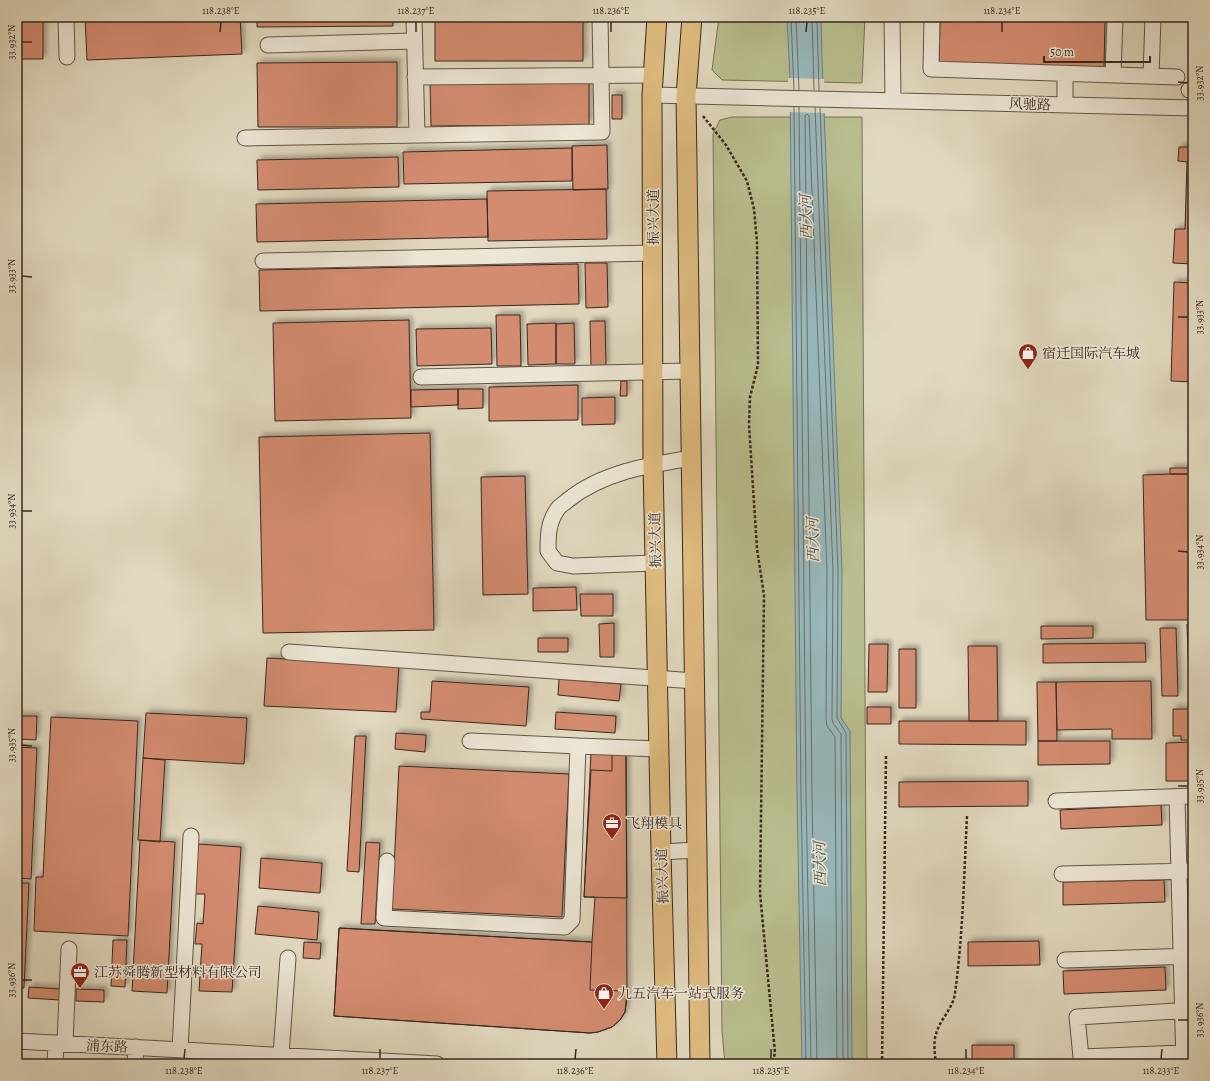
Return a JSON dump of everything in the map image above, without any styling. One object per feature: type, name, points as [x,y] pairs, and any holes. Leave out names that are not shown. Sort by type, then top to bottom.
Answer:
[{"type":"main road","name":"振兴大道","points":[[657,17],[652,95],[653,464],[667,1064]]},
{"type":"main road","points":[[692,17],[686,96],[700,1064]]},
{"type":"street","points":[[66,17],[67,57]]},
{"type":"street","points":[[414,17],[417,135]]},
{"type":"street","points":[[245,138],[602,132],[600,17]]},
{"type":"street","points":[[892,17],[893,100]]},
{"type":"street","points":[[932,17],[931,69],[1177,77]]},
{"type":"street","points":[[1113,76],[1115,17]]},
{"type":"street","points":[[1151,76],[1153,17]]},
{"type":"street","points":[[268,45],[414,41]]},
{"type":"street","points":[[1065,74],[1065,105]]},
{"type":"street","points":[[415,77],[654,75]]},
{"type":"street","name":"风驰路","points":[[652,95],[1193,108]]},
{"type":"street","points":[[263,261],[653,253]]},
{"type":"street","points":[[421,377],[690,371]]},
{"type":"street","points":[[655,562],[573,566],[557,563],[548,551],[549,528],[557,509],[576,494],[601,480],[653,464],[691,458]]},
{"type":"street","points":[[289,652],[695,681]]},
{"type":"street","points":[[470,741],[659,749]]},
{"type":"street","points":[[387,861],[384,918],[565,927],[572,920],[578,746]]},
{"type":"street","points":[[1056,801],[1193,796]]},
{"type":"street","points":[[1177,797],[1186,871],[1188,1010],[1187,1055],[1081,1057],[1077,1017],[1188,1010]]},
{"type":"street","points":[[180,1050],[191,836]]},
{"type":"street","points":[[661,852],[697,850]]},
{"type":"street","points":[[1062,874],[1186,871]]},
{"type":"street","points":[[55,1064],[61,1043],[69,949]]},
{"type":"street","points":[[1065,960],[1187,957]]},
{"type":"street","points":[[281,1055],[288,958]]},
{"type":"street","name":"浦东路","points":[[17,1041],[437,1064]]},
{"type":"street","points":[[135,1064],[136,1047]]},
{"type":"path","points":[[686,96],[726,145],[746,181],[754,209],[757,242],[758,365],[750,397],[749,425],[757,549],[764,595],[760,893],[776,1053],[772,1064]]},
{"type":"path","points":[[882,1064],[886,756]]},
{"type":"path","points":[[936,1064],[934,1048],[935,1034],[950,1008],[955,994],[959,957],[967,816]]},
{"type":"green space","points":[[719,17],[865,17],[862,83],[722,80],[712,70]]},
{"type":"green space","points":[[732,117],[862,117],[867,1064],[725,1064],[722,1031],[713,134],[720,120]]},
{"type":"water","name":"西大河","points":[[787,17],[821,17],[842,571],[841,718],[850,731],[852,1064],[802,1064],[797,795],[790,79]]},
{"type":"pier","points":[[788,78],[824,79],[826,113],[788,112]]},
{"type":"building","points":[[17,17],[43,17],[43,59],[17,59]]},
{"type":"building","points":[[85,17],[240,17],[242,54],[87,60]]},
{"type":"building","points":[[257,17],[393,17],[393,26],[257,27]]},
{"type":"building","points":[[435,17],[583,17],[583,61],[435,61]]},
{"type":"building","points":[[940,17],[1105,17],[1104,69],[939,64]]},
{"type":"building","points":[[397,62],[397,127],[258,127],[257,63]]},
{"type":"building","points":[[589,82],[589,125],[431,126],[430,83]]},
{"type":"building","points":[[612,95],[622,95],[622,119],[612,119]]},
{"type":"building","points":[[607,145],[608,189],[573,190],[572,146]]},
{"type":"building","points":[[1179,147],[1193,147],[1193,264],[1173,263],[1175,229],[1185,229],[1187,162],[1178,161]]},
{"type":"building","points":[[572,148],[572,181],[404,184],[403,152]]},
{"type":"building","points":[[398,157],[399,187],[258,190],[257,160]]},
{"type":"building","points":[[606,189],[607,239],[488,241],[487,191]]},
{"type":"building","points":[[487,199],[488,237],[257,242],[256,204]]},
{"type":"building","points":[[585,263],[607,263],[608,307],[586,308]]},
{"type":"building","points":[[578,264],[579,304],[260,311],[259,270]]},
{"type":"building","points":[[1174,282],[1193,283],[1193,382],[1171,381]]},
{"type":"building","points":[[496,315],[520,315],[521,366],[497,366]]},
{"type":"building","points":[[409,320],[411,418],[275,421],[273,323]]},
{"type":"building","points":[[590,321],[605,321],[606,366],[591,366]]},
{"type":"building","points":[[556,323],[556,364],[528,365],[527,324]]},
{"type":"building","points":[[574,323],[575,364],[556,364],[556,324]]},
{"type":"building","points":[[491,328],[492,364],[417,366],[416,329]]},
{"type":"building","points":[[621,381],[627,381],[627,396],[620,396]]},
{"type":"building","points":[[578,385],[578,420],[489,421],[489,387]]},
{"type":"building","points":[[458,389],[458,405],[411,407],[411,390]]},
{"type":"building","points":[[458,389],[483,389],[483,408],[458,409]]},
{"type":"building","points":[[615,397],[615,424],[582,425],[582,398]]},
{"type":"building","points":[[430,433],[434,630],[263,633],[259,437]]},
{"type":"building","points":[[1170,468],[1193,468],[1193,474],[1170,474]]},
{"type":"building","points":[[1193,474],[1193,620],[1146,620],[1143,475]]},
{"type":"building","points":[[525,476],[528,594],[483,595],[481,477]]},
{"type":"building","points":[[576,587],[577,610],[533,611],[533,588]]},
{"type":"building","points":[[580,594],[613,594],[613,616],[581,616]]},
{"type":"building","points":[[614,623],[614,657],[600,657],[599,624]]},
{"type":"building","points":[[1187,624],[1193,624],[1193,679],[1189,680]]},
{"type":"building","points":[[1041,626],[1093,626],[1093,638],[1041,639]]},
{"type":"building","points":[[1160,628],[1176,628],[1178,696],[1162,696]]},
{"type":"building","points":[[538,638],[568,638],[568,652],[538,652]]},
{"type":"building","points":[[1145,643],[1146,662],[1043,663],[1043,644]]},
{"type":"building","points":[[869,644],[888,644],[887,692],[868,692]]},
{"type":"building","points":[[968,646],[997,646],[998,721],[969,721]]},
{"type":"building","points":[[899,649],[916,649],[916,708],[899,708]]},
{"type":"building","points":[[267,658],[399,665],[396,712],[264,706]]},
{"type":"building","points":[[559,679],[621,684],[619,701],[558,695]]},
{"type":"building","points":[[432,681],[529,687],[526,726],[421,719],[421,712],[430,712]]},
{"type":"building","points":[[1151,681],[1152,739],[1112,739],[1112,729],[1057,730],[1056,682]]},
{"type":"building","points":[[1037,682],[1056,682],[1057,741],[1038,741]]},
{"type":"building","points":[[867,707],[891,707],[891,724],[867,724]]},
{"type":"building","points":[[1173,709],[1193,709],[1193,740],[1181,740],[1181,736],[1173,736]]},
{"type":"building","points":[[556,712],[616,716],[615,733],[555,729]]},
{"type":"building","points":[[146,713],[247,718],[244,764],[143,758]]},
{"type":"building","points":[[17,716],[37,716],[36,740],[17,739]]},
{"type":"building","points":[[51,717],[138,721],[128,936],[34,931],[36,877],[43,877]]},
{"type":"building","points":[[899,721],[1026,721],[1026,745],[899,744]]},
{"type":"building","points":[[396,733],[426,735],[425,752],[395,749]]},
{"type":"building","points":[[355,736],[366,736],[359,872],[347,871]]},
{"type":"building","points":[[1038,741],[1110,741],[1110,764],[1038,765]]},
{"type":"building","points":[[1193,742],[1193,781],[1166,781],[1166,743]]},
{"type":"building","points":[[17,747],[37,748],[31,879],[17,878]]},
{"type":"building","points":[[591,753],[626,754],[627,999],[625,1012],[620,1020],[612,1027],[590,1033],[334,1016],[339,928],[592,942],[595,897],[584,897]]},
{"type":"building","points":[[612,754],[626,754],[627,898],[584,897],[591,770],[612,771]]},
{"type":"building","points":[[143,758],[165,760],[160,842],[138,840]]},
{"type":"building","points":[[399,766],[569,774],[562,917],[392,909]]},
{"type":"building","points":[[1028,781],[1028,806],[899,807],[899,782]]},
{"type":"building","points":[[1161,805],[1162,825],[1061,829],[1060,810]]},
{"type":"building","points":[[140,840],[175,842],[167,993],[132,991]]},
{"type":"building","points":[[366,842],[380,843],[375,924],[361,924]]},
{"type":"building","points":[[198,844],[241,847],[232,992],[199,991],[202,944],[195,944],[197,923],[203,924],[205,894],[195,894]]},
{"type":"building","points":[[261,858],[322,863],[320,893],[259,888]]},
{"type":"building","points":[[1164,880],[1165,902],[1063,905],[1063,882]]},
{"type":"building","points":[[17,883],[29,883],[24,988],[17,987]]},
{"type":"building","points":[[258,906],[319,912],[317,940],[255,934]]},
{"type":"building","points":[[339,928],[592,942],[590,990],[627,991],[625,1012],[620,1020],[612,1027],[590,1033],[334,1016]]},
{"type":"building","points":[[113,940],[127,940],[125,987],[111,986]]},
{"type":"building","points":[[1039,941],[1040,965],[968,966],[968,942]]},
{"type":"building","points":[[304,942],[321,943],[320,959],[303,958]]},
{"type":"building","points":[[1193,964],[1193,991],[1190,991],[1189,965]]},
{"type":"building","points":[[1165,967],[1166,990],[1064,994],[1063,971]]},
{"type":"building","points":[[29,987],[60,989],[60,1000],[28,998]]},
{"type":"building","points":[[76,989],[104,990],[104,1002],[76,1001]]},
{"type":"building","points":[[972,1045],[1014,1045],[1014,1064],[972,1064]]},
{"type":"place","name":"宿迁国际汽车城","points":[[1028,370]]},
{"type":"place","name":"飞翔模具","points":[[612,840]]},
{"type":"place","name":"江苏舜腾新型材料有限公司","points":[[80,989]]},
{"type":"place","name":"九五汽车一站式服务","points":[[604,1010]]}]
